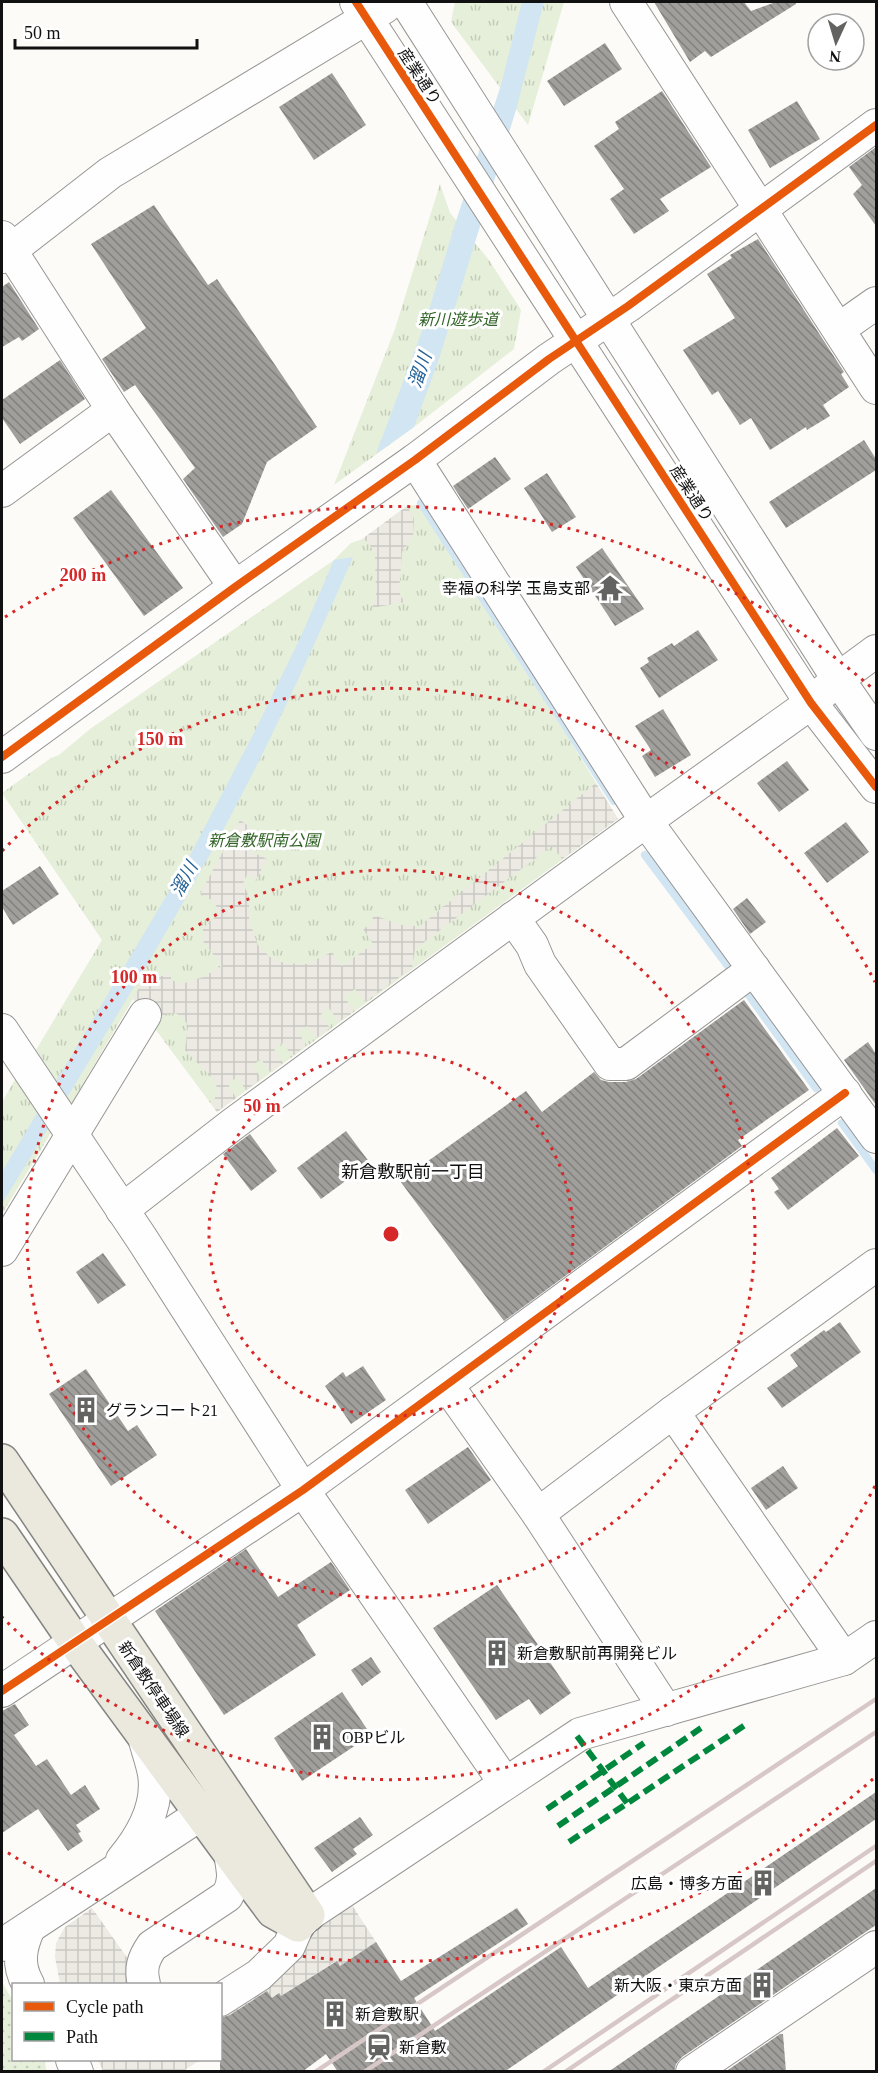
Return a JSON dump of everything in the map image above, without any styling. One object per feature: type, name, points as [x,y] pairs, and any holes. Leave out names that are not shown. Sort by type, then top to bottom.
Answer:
[{"type":"main road","name":"新倉敷停車場線","points":[[2,1461],[107,1619],[214,1806],[230,1854],[273,1911],[303,1920]]},
{"type":"main road","name":"新倉敷停車場線","points":[[2,1535],[75,1642],[144,1737],[214,1806],[303,1920]]},
{"type":"street","points":[[234,587],[5,248],[111,173],[361,10],[395,2]]},
{"type":"street","name":"産業通り","points":[[406,2],[838,679],[876,734]]},
{"type":"street","points":[[626,2],[876,388]]},
{"type":"street","name":"産業通り","points":[[361,10],[811,703],[876,787]]},
{"type":"street","points":[[2,757],[234,587],[415,460],[549,359],[609,319],[876,125]]},
{"type":"street","points":[[839,329],[876,303]]},
{"type":"street","points":[[2,491],[113,410]]},
{"type":"street","points":[[415,460],[744,977],[845,1094],[876,1137]]},
{"type":"street","points":[[122,1210],[234,1124],[646,820],[811,703],[838,679],[876,651]]},
{"type":"street","points":[[513,918],[532,945],[540,964],[610,1064],[626,1064],[744,977]]},
{"type":"street","points":[[2,1250],[66,1126],[145,1015]]},
{"type":"street","points":[[2,1030],[122,1210],[303,1490],[505,1783]]},
{"type":"street","points":[[2,1691],[303,1490],[845,1094]]},
{"type":"street","points":[[538,1514],[673,1412],[876,1265]]},
{"type":"street","points":[[447,1385],[538,1514],[666,1710]]},
{"type":"street","points":[[673,1412],[844,1659]]},
{"type":"street","points":[[222,1999],[259,1975],[289,1946],[303,1920],[580,1734],[844,1659],[876,1637]]},
{"type":"street","points":[[108,1876],[135,1845],[149,1817],[155,1795],[154,1773],[144,1737]]},
{"type":"street","points":[[2,1945],[214,1806]]},
{"type":"street","points":[[144,1983],[142,1969],[144,1958],[152,1946],[227,1896],[233,1886],[234,1872],[230,1854]]},
{"type":"street","points":[[28,1983],[20,1967],[20,1958],[21,1944],[29,1928]]},
{"type":"street","points":[[692,2072],[876,1947]]},
{"type":"green space","points":[[455,2],[564,2],[528,125],[451,22]]},
{"type":"green space","name":"新川遊歩道","points":[[440,184],[450,213],[489,260],[521,310],[514,349],[414,427],[334,485],[395,329]]},
{"type":"green space","name":"新倉敷駅南公園","points":[[418,505],[568,737],[618,819],[217,1112],[133,999],[71,1104],[36,1050],[102,940],[2,793],[51,758],[59,755],[90,729],[334,560],[351,543],[363,539],[407,506]]},
{"type":"green space","points":[[17,1076],[52,1131],[2,1214],[2,1102]]},
{"type":"green space","points":[[2,1982],[12,1999],[12,2061],[45,2061],[46,2071],[4,2071],[2,2068]]},
{"type":"shaded area","points":[[407,506],[414,518],[413,536],[402,552],[399,591],[405,602],[372,608],[376,595],[375,554],[368,542],[362,539]]},
{"type":"shaded area","points":[[596,783],[618,819],[562,859],[552,846],[415,949],[412,968],[365,1002],[355,989],[344,997],[354,1011],[339,1022],[329,1008],[320,1015],[330,1028],[316,1038],[307,1026],[298,1033],[307,1045],[292,1056],[283,1043],[274,1049],[283,1063],[270,1072],[261,1059],[253,1065],[261,1079],[246,1090],[237,1077],[228,1084],[236,1098],[217,1112],[212,1105],[218,1091],[215,1081],[185,1050],[188,1026],[183,1017],[175,1013],[148,1018],[133,998],[149,972],[154,976],[163,976],[171,972],[171,979],[175,983],[185,983],[203,977],[222,966],[203,941],[203,929],[218,914],[217,907],[210,899],[200,894],[240,820],[250,827],[248,832],[252,852],[267,859],[256,880],[247,875],[243,883],[249,897],[249,920],[258,945],[270,957],[284,963],[307,964],[332,952],[342,966],[373,944],[363,929],[372,924],[373,915],[402,925],[415,926],[415,930]]},
{"type":"shaded area","points":[[352,1905],[376,1942],[340,1966],[336,1961],[281,1996],[279,1994],[222,2028],[222,2014],[299,1943]]},
{"type":"shaded area","points":[[92,1908],[133,1966],[136,1983],[60,1983],[55,1957],[56,1943],[65,1927]]},
{"type":"shaded area","points":[[98,2061],[198,2061],[182,2072],[103,2071]]},
{"type":"water","name":"溜川","points":[[522,2],[544,2],[516,110],[438,362],[414,427],[376,454],[425,323],[501,85]]},
{"type":"water","name":"溜川","points":[[353,557],[280,718],[198,876],[102,1041],[2,1204],[2,1172],[186,863],[256,729],[302,634],[334,560]]},
{"type":"building","points":[[654,2],[744,2],[751,11],[776,2],[795,2],[796,4],[711,57],[705,51],[690,62]]},
{"type":"building","points":[[605,43],[622,69],[564,106],[547,81]]},
{"type":"building","points":[[332,73],[366,125],[314,160],[279,107]]},
{"type":"building","points":[[662,91],[711,167],[660,199],[669,211],[634,234],[610,199],[624,189],[594,146],[619,129],[615,122]]},
{"type":"building","points":[[797,101],[820,139],[770,168],[748,130]]},
{"type":"building","points":[[876,147],[876,226],[853,194],[862,185],[849,167]]},
{"type":"building","points":[[154,205],[208,285],[217,279],[317,427],[267,462],[242,524],[223,537],[183,479],[195,468],[135,385],[124,392],[102,359],[146,328],[91,244]]},
{"type":"building","points":[[758,239],[844,372],[841,374],[849,387],[823,405],[830,416],[807,430],[806,427],[770,450],[751,418],[740,425],[718,391],[712,395],[683,350],[735,318],[707,274],[732,258],[730,255]]},
{"type":"building","points":[[9,282],[39,329],[22,341],[19,337],[2,347],[2,287]]},
{"type":"building","points":[[60,360],[85,399],[20,444],[2,418],[2,400]]},
{"type":"building","points":[[864,440],[876,459],[876,470],[786,528],[769,502]]},
{"type":"building","points":[[495,457],[511,479],[468,509],[453,486]]},
{"type":"building","points":[[547,473],[576,517],[552,532],[524,488]]},
{"type":"building","points":[[111,490],[183,588],[144,616],[73,518]]},
{"type":"building","name":"幸福の科学 玉島支部","points":[[602,548],[644,609],[615,626],[576,567]]},
{"type":"building","points":[[698,630],[718,660],[659,698],[640,668],[649,662],[647,658],[672,643],[674,646]]},
{"type":"building","points":[[663,709],[691,755],[655,777],[642,756],[651,750],[635,726]]},
{"type":"building","points":[[787,761],[809,790],[779,812],[757,783]]},
{"type":"building","points":[[846,822],[869,852],[827,883],[804,853]]},
{"type":"building","points":[[40,866],[59,894],[13,925],[2,907],[2,891]]},
{"type":"building","points":[[747,898],[766,922],[750,934],[733,909]]},
{"type":"building","points":[[744,1000],[809,1090],[738,1140],[742,1146],[504,1321],[400,1181],[526,1091],[542,1112],[594,1072],[601,1080],[609,1082],[626,1082],[636,1079]]},
{"type":"building","points":[[868,1042],[876,1054],[876,1105],[844,1060]]},
{"type":"building","points":[[837,1128],[859,1156],[788,1210],[774,1192],[779,1189],[771,1178]]},
{"type":"building","points":[[346,1131],[370,1163],[321,1199],[297,1168]]},
{"type":"building","points":[[250,1134],[277,1171],[251,1191],[223,1154]]},
{"type":"building","points":[[103,1253],[126,1285],[98,1304],[76,1272]]},
{"type":"building","points":[[840,1322],[861,1352],[782,1408],[767,1388],[798,1366],[790,1355],[824,1330],[826,1332]]},
{"type":"building","points":[[363,1366],[386,1400],[351,1424],[325,1386],[343,1372],[346,1377]]},
{"type":"building","name":"グランコート21","points":[[86,1369],[128,1431],[137,1425],[157,1455],[111,1486],[49,1394]]},
{"type":"building","points":[[468,1447],[491,1480],[428,1524],[405,1490]]},
{"type":"building","points":[[783,1466],[798,1488],[766,1510],[751,1488]]},
{"type":"building","points":[[246,1549],[278,1597],[331,1562],[350,1590],[297,1625],[316,1655],[224,1715],[155,1611]]},
{"type":"building","name":"新倉敷駅前再開発ビル","points":[[497,1585],[571,1693],[540,1715],[529,1699],[496,1720],[433,1628]]},
{"type":"building","points":[[371,1657],[381,1672],[362,1686],[351,1670]]},
{"type":"building","name":"OBPビル","points":[[342,1692],[371,1735],[302,1781],[274,1738]]},
{"type":"building","points":[[15,1704],[29,1725],[14,1735],[36,1766],[47,1759],[71,1795],[85,1785],[100,1809],[76,1825],[83,1841],[68,1851],[38,1809],[2,1833],[2,1711]]},
{"type":"building","points":[[876,1792],[876,1819],[504,2072],[338,2072],[326,2054],[302,2072],[220,2072],[222,2017],[230,2015],[267,1991],[272,1998],[279,1993],[281,1996],[337,1961],[340,1966],[376,1942],[401,1981],[517,1908],[528,1924],[414,1998],[435,2031],[561,1947],[588,1988]]},
{"type":"building","points":[[360,1817],[373,1835],[353,1849],[357,1854],[332,1872],[314,1848]]},
{"type":"building","name":"新大阪・東京方面","points":[[876,1888],[876,1925],[682,2057],[676,2064],[674,2072],[608,2072]]},
{"type":"building","points":[[783,2034],[786,2072],[725,2072]]},
{"type":"waterway","points":[[421,503],[614,801]]},
{"type":"waterway","points":[[645,855],[734,974]]},
{"type":"waterway","points":[[743,987],[816,1088]]},
{"type":"waterway","points":[[842,1123],[876,1170]]},
{"type":"railway","points":[[315,2072],[876,1699]]},
{"type":"railway","points":[[364,2072],[876,1732]]},
{"type":"railway","points":[[543,2072],[876,1846]]},
{"type":"railway","points":[[565,2072],[876,1861]]},
{"type":"marked path","points":[[569,1842],[745,1725]]},
{"type":"marked path","points":[[558,1826],[701,1728]]},
{"type":"marked path","points":[[577,1736],[627,1803]]},
{"type":"marked path","points":[[547,1809],[644,1743]]},
{"type":"cycle path","points":[[356,2],[811,703],[876,787]]},
{"type":"cycle path","points":[[2,757],[235,587],[415,460],[549,359],[628,306],[876,125]]},
{"type":"cycle path","points":[[2,1691],[303,1490],[845,1093]]},
{"type":"place","name":"幸福の科学 玉島支部","points":[[610,588]]},
{"type":"place","name":"グランコート21","points":[[86,1410]]},
{"type":"place","name":"新倉敷駅前再開発ビル","points":[[497,1653]]},
{"type":"place","name":"OBPビル","points":[[322,1737]]},
{"type":"place","name":"広島・博多方面","points":[[763,1883]]},
{"type":"place","name":"新大阪・東京方面","points":[[762,1985]]},
{"type":"place","name":"新倉敷駅","points":[[335,2014]]},
{"type":"place","name":"新倉敷","points":[[379,2047]]},
{"type":"district","name":"新倉敷駅前一丁目","points":[[413,1172]]}]
